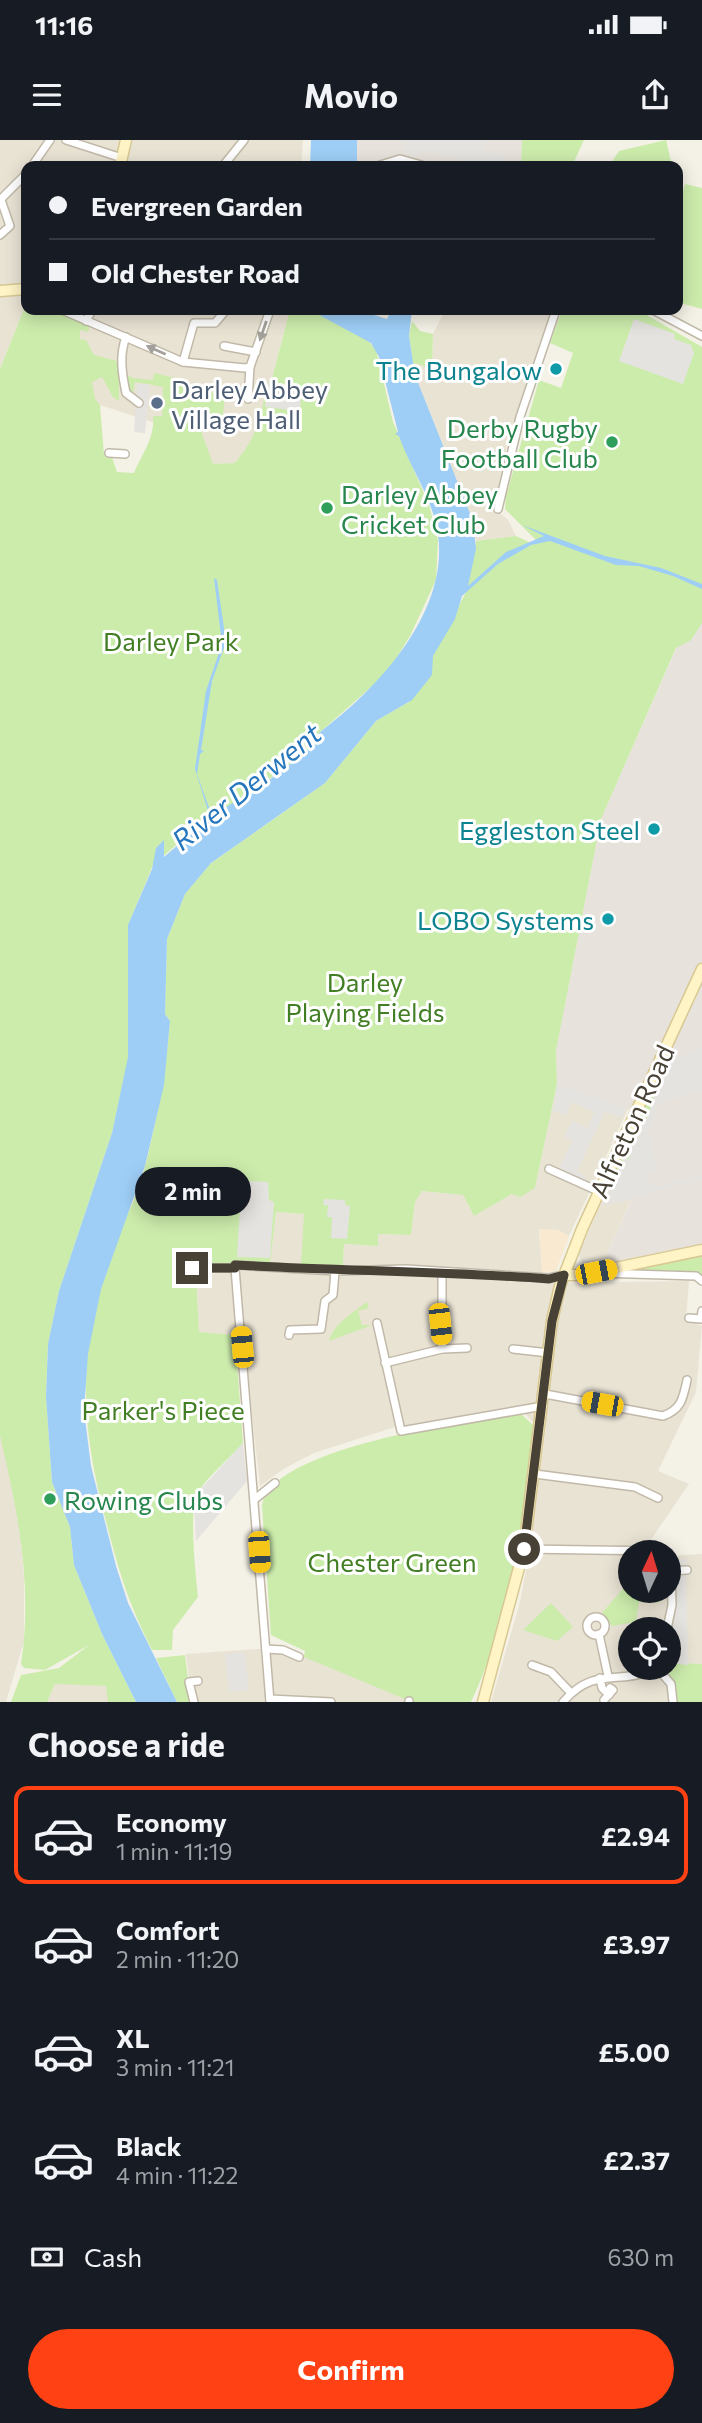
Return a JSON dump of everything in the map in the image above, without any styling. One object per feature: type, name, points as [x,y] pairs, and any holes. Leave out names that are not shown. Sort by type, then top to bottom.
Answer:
[{"type":"street","points":[[35,161],[50,140]]},
{"type":"street","points":[[66,140],[118,161]]},
{"type":"street","points":[[121,161],[127,140]]},
{"type":"street","points":[[227,161],[244,140]]},
{"type":"street","points":[[0,234],[10,226],[1,200],[21,179]]},
{"type":"street","points":[[0,291],[21,289]]},
{"type":"street","points":[[73,315],[183,362],[248,367]]},
{"type":"street","points":[[86,321],[89,315]]},
{"type":"street","points":[[183,362],[194,323],[220,320],[223,315]]},
{"type":"street","points":[[247,399],[248,367],[268,315]]},
{"type":"street","points":[[498,509],[520,417],[554,315]]},
{"type":"street","points":[[662,315],[702,336]]},
{"type":"street","points":[[126,337],[120,351],[124,386],[126,393],[139,403]]},
{"type":"street","points":[[224,346],[256,352]]},
{"type":"street","points":[[109,453],[124,454]]},
{"type":"street","name":"Alfreton Road","points":[[487,1683],[509,1613],[524,1549],[554,1311],[564,1275],[598,1191],[702,969]]},
{"type":"street","points":[[549,1169],[598,1191]]},
{"type":"street","points":[[192,1268],[235,1268],[235,1265],[335,1271],[442,1272],[549,1279],[702,1250]]},
{"type":"street","points":[[235,1268],[270,1701],[331,1702]]},
{"type":"street","points":[[289,1335],[290,1330],[321,1329],[325,1301],[333,1295],[335,1271]]},
{"type":"street","points":[[442,1272],[442,1349]]},
{"type":"street","points":[[596,1272],[607,1275],[696,1276],[702,1281]]},
{"type":"street","points":[[689,1318],[701,1319],[702,1311]]},
{"type":"street","points":[[377,1323],[389,1363],[401,1431],[543,1406]]},
{"type":"street","points":[[389,1363],[442,1349],[467,1348]]},
{"type":"street","points":[[513,1349],[549,1353]]},
{"type":"street","points":[[545,1394],[663,1416],[676,1411],[682,1403],[687,1380]]},
{"type":"street","points":[[535,1474],[635,1487],[658,1499]]},
{"type":"street","points":[[255,1499],[275,1483]]},
{"type":"street","points":[[524,1549],[618,1550]]},
{"type":"street","points":[[670,1617],[672,1605],[671,1571],[687,1570]]},
{"type":"street","points":[[599,1634],[604,1677],[602,1688],[608,1694]]},
{"type":"street","points":[[266,1649],[283,1650],[299,1657]]},
{"type":"street","points":[[532,1665],[551,1672],[571,1693]]},
{"type":"street","points":[[563,1702],[571,1693],[604,1677],[618,1676]]},
{"type":"street","points":[[667,1680],[671,1684],[673,1702]]},
{"type":"street","points":[[194,1702],[189,1682],[198,1681]]},
{"type":"street","points":[[477,1702],[487,1683]]},
{"type":"street","points":[[483,1702],[487,1683]]},
{"type":"shaded area","points":[[0,140],[303,140],[301,161],[21,161],[22,315],[0,369]]},
{"type":"shaded area","points":[[357,140],[522,140],[521,161],[357,161]]},
{"type":"shaded area","points":[[403,140],[486,140],[485,153],[506,154],[505,161],[464,161],[422,150],[418,158],[407,155]]},
{"type":"shaded area","points":[[50,315],[289,315],[271,382],[266,383],[264,408],[253,441],[235,463],[213,464],[155,423],[100,405],[73,376]]},
{"type":"shaded area","points":[[442,315],[549,315],[508,441],[494,508],[508,520],[516,536],[476,541],[471,516],[415,375],[413,363],[432,367],[433,334]]},
{"type":"shaded area","name":"Derby Rugby Football Club","points":[[634,319],[675,334],[674,339],[691,345],[694,353],[683,384],[619,361]]},
{"type":"shaded area","points":[[267,383],[312,387],[311,398],[301,397],[300,411],[265,407]]},
{"type":"shaded area","points":[[137,384],[150,384],[145,433],[134,432]]},
{"type":"shaded area","points":[[702,590],[702,1244],[603,1264],[631,1200],[600,1206],[644,1115],[557,1084],[556,1051],[601,819]]},
{"type":"shaded area","points":[[702,1047],[702,1091],[660,1102],[648,1131],[658,1170],[647,1173],[652,1187],[702,1175],[702,1178],[608,1205],[606,1196],[617,1185],[613,1182],[624,1158],[629,1159],[631,1155],[627,1153],[642,1119],[646,1120],[661,1078],[666,1078],[665,1066]]},
{"type":"shaded area","points":[[557,1084],[628,1109],[569,1236],[558,1230],[539,1229],[543,1283],[689,1281],[686,1319],[702,1326],[696,1392],[658,1471],[689,1484],[651,1540],[618,1540],[618,1603],[681,1603],[681,1555],[702,1554],[702,1666],[681,1666],[681,1617],[618,1617],[618,1680],[671,1680],[676,1689],[676,1702],[491,1702],[520,1602],[531,1544],[546,1426],[536,1425],[523,1412],[408,1435],[398,1426],[314,1453],[285,1468],[260,1486],[243,1336],[199,1332],[196,1275],[244,1271],[270,1264],[276,1212],[304,1214],[343,1265],[344,1244],[378,1246],[378,1234],[411,1235],[415,1202],[422,1191],[463,1195],[474,1216],[512,1194],[535,1188]]},
{"type":"shaded area","points":[[557,1084],[626,1108],[623,1118],[605,1112],[577,1171],[588,1179],[585,1185],[573,1180],[574,1175],[559,1169],[572,1141],[564,1137],[572,1121],[588,1128],[594,1112],[572,1102],[566,1115],[553,1111]]},
{"type":"shaded area","points":[[248,1181],[268,1182],[269,1200],[274,1202],[270,1258],[237,1257],[241,1192],[247,1193]]},
{"type":"shaded area","points":[[324,1199],[345,1200],[345,1205],[350,1206],[347,1239],[331,1238],[332,1217],[327,1217],[328,1205],[323,1205]]},
{"type":"shaded area","points":[[631,1199],[603,1264],[585,1268],[578,1255],[600,1206]]},
{"type":"shaded area","points":[[539,1229],[558,1230],[569,1236],[556,1271],[542,1272]]},
{"type":"shaded area","points":[[0,1417],[19,1515],[24,1578],[24,1641],[6,1702],[0,1702]]},
{"type":"shaded area","points":[[243,1443],[247,1481],[196,1541],[194,1505],[197,1493]]},
{"type":"shaded area","points":[[686,1559],[688,1665],[681,1664],[681,1617],[675,1617],[676,1603],[681,1603],[681,1560]]},
{"type":"shaded area","points":[[285,1647],[414,1699],[413,1702],[192,1702],[186,1654]]},
{"type":"shaded area","points":[[245,1652],[249,1690],[229,1692],[225,1654]]},
{"type":"shaded area","points":[[55,1684],[106,1686],[110,1690],[109,1702],[47,1702]]},
{"type":"green space","points":[[522,140],[584,140],[574,161],[521,161]]},
{"type":"green space","points":[[666,140],[671,161],[612,161],[619,151]]},
{"type":"green space","points":[[685,184],[702,188],[702,309],[683,304]]},
{"type":"green space","name":"Darley Park","points":[[22,315],[70,315],[90,325],[88,332],[80,330],[80,339],[86,340],[94,355],[117,361],[117,370],[133,378],[153,380],[154,373],[162,375],[225,398],[222,422],[204,421],[202,434],[213,464],[235,463],[257,426],[266,383],[271,382],[289,315],[320,315],[366,338],[376,350],[393,422],[429,505],[438,540],[436,580],[410,636],[387,673],[319,733],[316,744],[263,784],[198,826],[153,865],[129,923],[128,1059],[112,1133],[59,1291],[48,1344],[46,1397],[52,1482],[70,1527],[74,1565],[102,1634],[136,1702],[108,1702],[106,1686],[55,1684],[47,1702],[11,1702],[21,1675],[59,1668],[89,1645],[45,1670],[24,1668],[21,1664],[25,1606],[22,1549],[0,1436],[0,369]],"holes":[[[102,377],[113,397],[119,401],[119,384],[133,393],[135,382],[163,387],[162,416],[153,416],[150,439],[134,473],[117,472],[112,457],[104,455],[100,405],[95,399],[92,382]]]},
{"type":"green space","name":"Darley Playing Fields","points":[[560,315],[647,315],[702,347],[702,623],[691,640],[676,648],[601,819],[556,1051],[557,1084],[535,1188],[520,1197],[512,1194],[474,1216],[463,1195],[422,1191],[415,1202],[411,1235],[378,1234],[378,1246],[344,1244],[343,1265],[301,1264],[304,1214],[276,1212],[270,1264],[191,1264],[196,1275],[199,1332],[235,1335],[243,1443],[198,1492],[193,1512],[193,1527],[198,1597],[173,1630],[172,1650],[152,1650],[130,1602],[111,1539],[92,1457],[86,1396],[90,1336],[96,1304],[105,1271],[141,1180],[160,1095],[170,1021],[165,1014],[167,939],[185,894],[210,864],[325,783],[376,721],[409,702],[466,592],[476,541],[516,536],[533,544],[538,542],[505,509],[506,496],[539,380],[561,388],[573,353],[550,343]]},
{"type":"green space","points":[[412,321],[420,331],[433,334],[432,368],[413,363],[409,336]]},
{"type":"green space","points":[[656,1078],[661,1078],[646,1120],[643,1119],[627,1153],[631,1154],[629,1160],[624,1159],[610,1184]]},
{"type":"green space","points":[[702,1255],[702,1277],[616,1271]]},
{"type":"green space","points":[[367,1302],[369,1308],[358,1311],[362,1325],[372,1325],[329,1341],[339,1324]]},
{"type":"green space","name":"Chester Green","points":[[520,1413],[534,1426],[520,1532],[497,1636],[471,1702],[412,1702],[304,1657],[305,1651],[271,1635],[262,1505],[274,1485],[300,1467],[376,1440]]},
{"type":"green space","points":[[618,1595],[618,1603],[639,1603],[637,1617],[618,1617],[618,1625],[612,1626],[601,1614]]},
{"type":"green space","points":[[551,1603],[573,1627],[557,1641],[523,1630]]},
{"type":"green space","points":[[185,1655],[191,1702],[177,1702],[156,1658]]},
{"type":"green space","points":[[681,1663],[702,1664],[702,1702],[676,1702],[676,1689],[671,1680],[681,1680]]},
{"type":"water","points":[[311,140],[357,140],[357,161],[310,161]]},
{"type":"water","name":"River Derwent","points":[[319,315],[374,315],[387,319],[389,315],[411,315],[409,336],[415,375],[473,521],[476,549],[468,586],[506,552],[544,536],[522,525],[605,556],[661,568],[702,584],[702,589],[673,576],[639,566],[616,565],[550,541],[531,545],[498,564],[462,596],[455,619],[433,656],[432,675],[412,700],[376,721],[325,783],[211,863],[185,894],[167,939],[165,1014],[170,1021],[164,1085],[145,1166],[101,1289],[88,1354],[84,1411],[91,1466],[116,1566],[128,1603],[177,1702],[136,1702],[102,1634],[74,1565],[70,1527],[52,1482],[46,1397],[48,1344],[59,1291],[112,1133],[128,1057],[128,925],[152,869],[156,848],[164,840],[164,857],[210,817],[195,769],[206,691],[222,644],[214,578],[217,580],[226,642],[212,681],[201,750],[204,751],[200,754],[197,774],[212,816],[272,778],[316,744],[319,733],[389,668],[424,612],[435,582],[439,551],[435,520],[399,436],[395,434],[398,432],[379,357],[371,343]]},
{"type":"place","name":"The Bungalow","points":[[556,369]]},
{"type":"place","name":"Darley Abbey Village Hall","points":[[157,403]]},
{"type":"place","name":"Derby Rugby Football Club","points":[[612,442]]},
{"type":"place","name":"Darley Abbey Cricket Club","points":[[327,508]]},
{"type":"place","name":"Eggleston Steel","points":[[654,829]]},
{"type":"place","name":"LOBO Systems","points":[[608,919]]},
{"type":"place","name":"Rowing Clubs","points":[[50,1499]]},
{"type":"route","points":[[192,1268],[235,1268],[235,1265],[335,1271],[406,1269],[549,1279],[564,1275],[552,1321],[524,1549]]},
{"type":"park label","name":"Parker's Piece","points":[[163,1409]]}]
